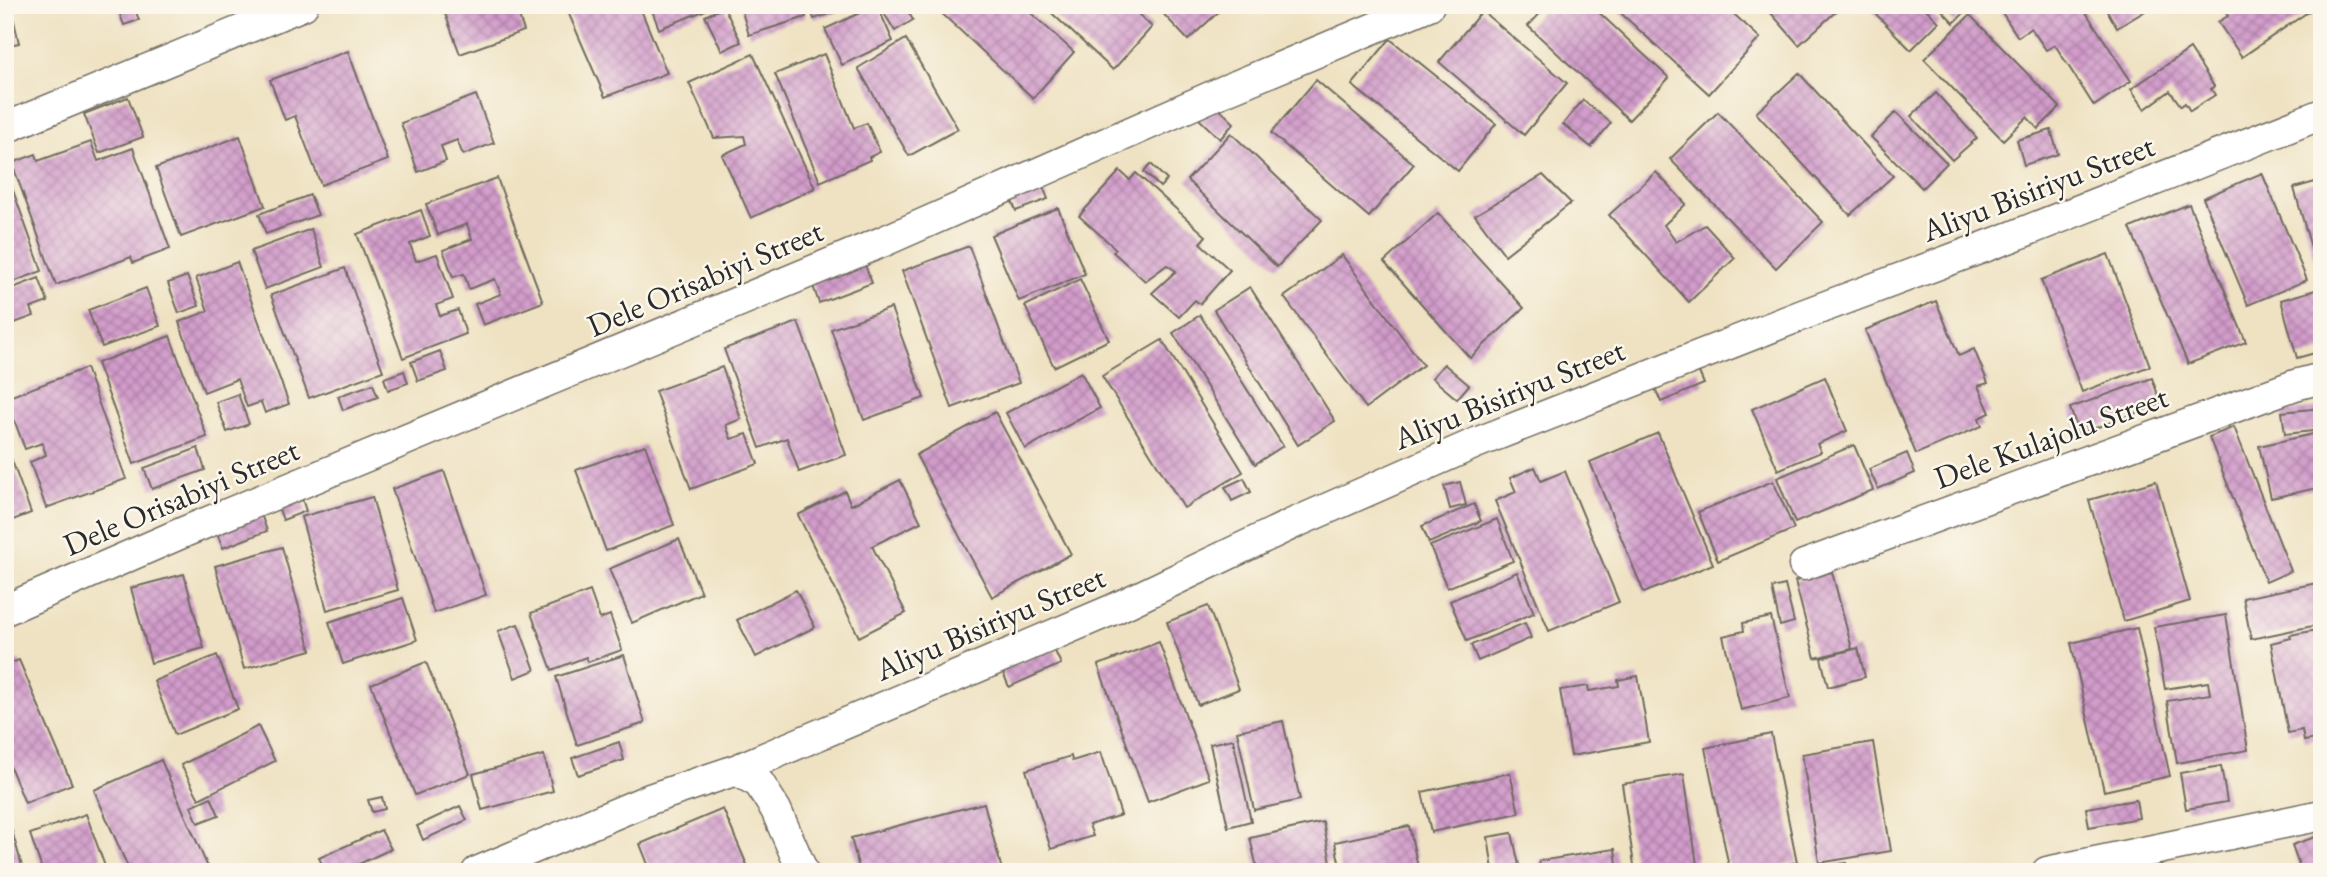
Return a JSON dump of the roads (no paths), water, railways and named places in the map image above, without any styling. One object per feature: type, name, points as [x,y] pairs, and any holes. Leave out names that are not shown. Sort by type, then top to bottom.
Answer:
[{"type":"street","points":[[5,128],[303,5]]},
{"type":"street","name":"Dele Orisabiyi Street","points":[[5,610],[184,532],[882,242],[1226,90],[1429,5]]},
{"type":"street","name":"Aliyu Bisiriyu Street","points":[[477,872],[650,799],[736,770],[1114,608],[1292,524],[1476,443],[2322,114]]},
{"type":"street","name":"Dele Kulajolu Street","points":[[1804,565],[2295,385],[2322,378]]},
{"type":"street","points":[[736,770],[758,783],[776,810],[803,872]]},
{"type":"street","points":[[2047,872],[2322,815]]}]
